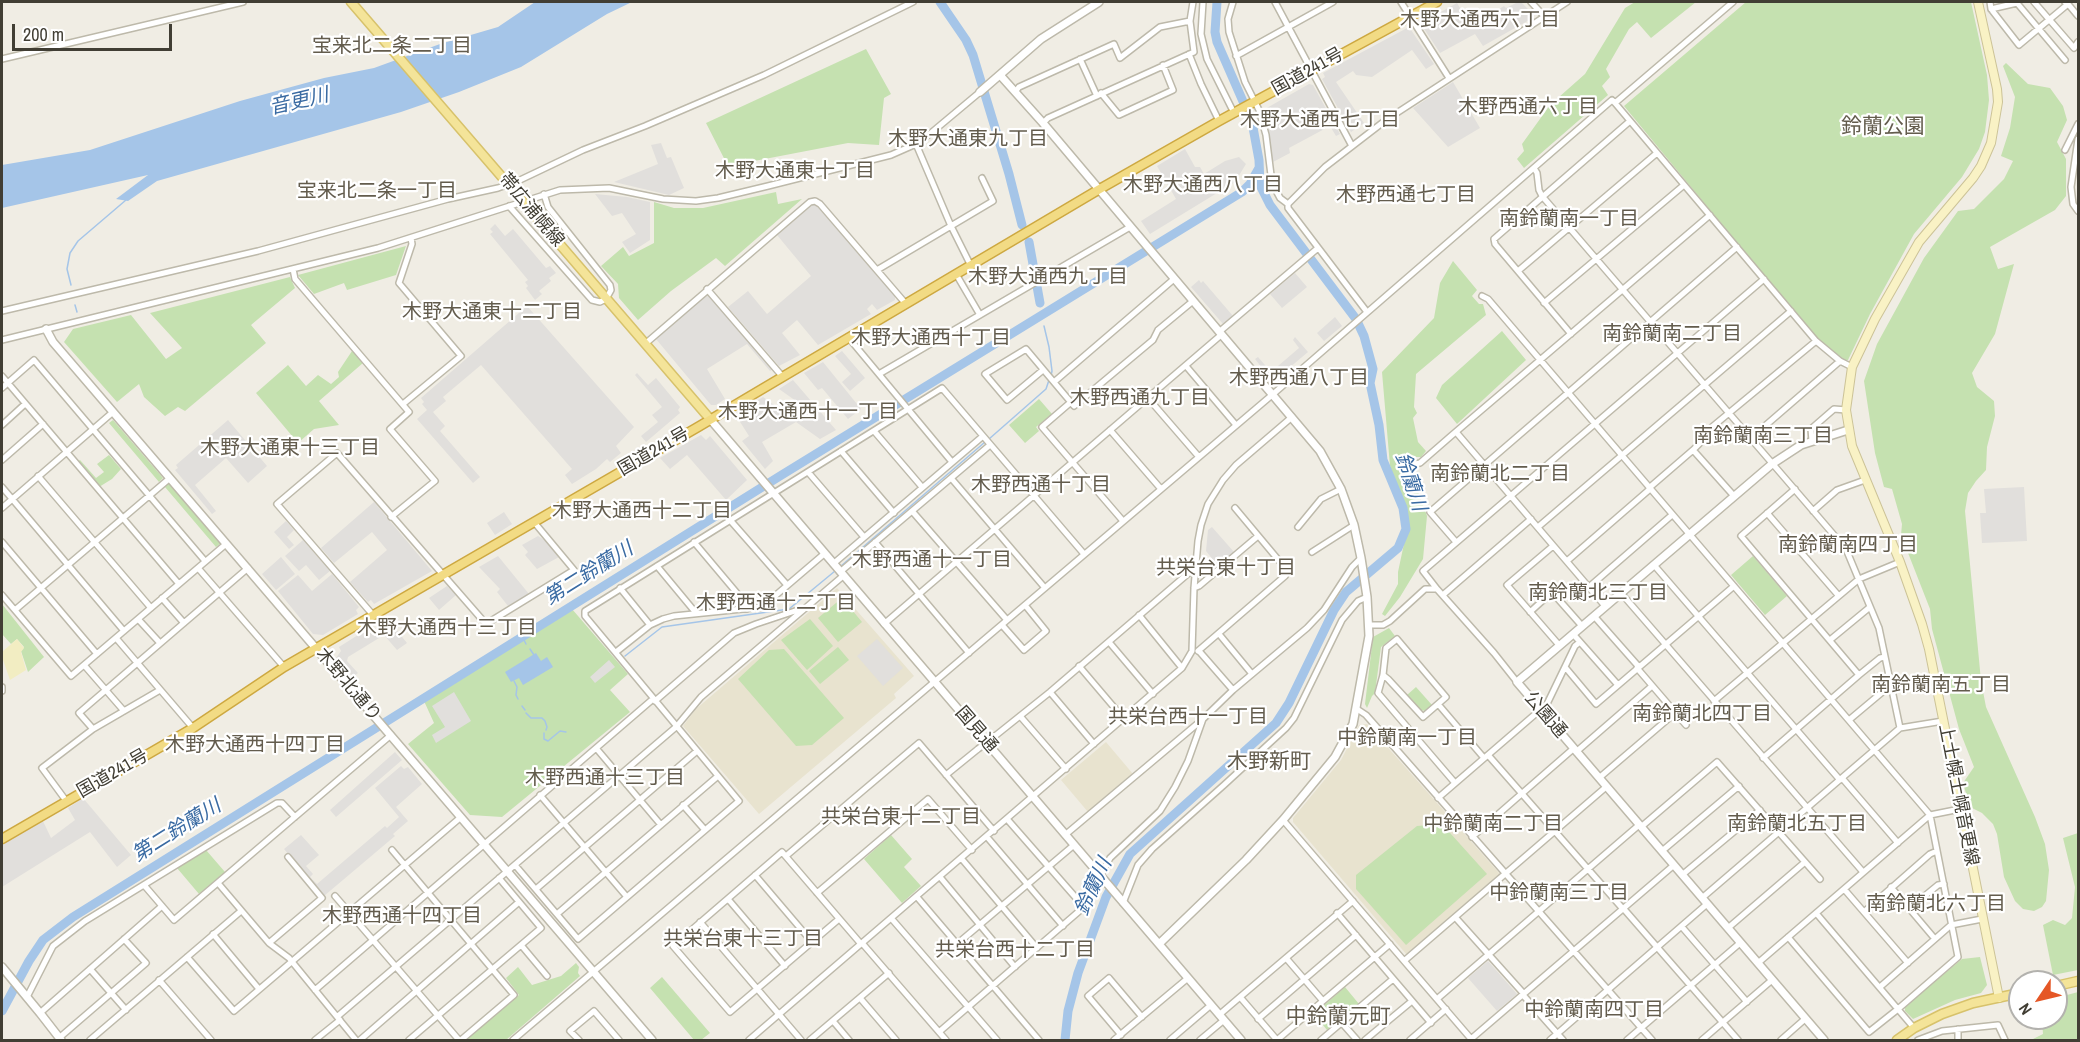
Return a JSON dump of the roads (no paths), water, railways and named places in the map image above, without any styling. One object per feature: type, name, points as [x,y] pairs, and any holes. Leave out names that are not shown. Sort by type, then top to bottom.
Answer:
[{"type":"highway","name":"国道241号","points":[[2,839],[193,728],[316,648],[710,420],[1098,190],[1437,2]]},
{"type":"main road","name":"帯広浦幌線","points":[[351,2],[710,420]]},
{"type":"main road","name":"上士幌士幌音更線","points":[[1978,2],[1997,89],[1998,102],[1991,143],[1973,178],[1936,219],[1906,261],[1852,367],[1846,410],[1848,430],[1922,624],[1999,998]]},
{"type":"main road","points":[[1897,1041],[1914,1028],[1942,1014],[1973,1003],[2008,996]]},
{"type":"street","points":[[2,59],[243,2]]},
{"type":"street","points":[[2,311],[258,251],[508,184],[583,150],[764,75],[913,2]]},
{"type":"street","points":[[2,340],[378,249],[544,194],[579,188],[609,188],[678,201],[718,198],[891,155],[916,144],[1041,39],[1099,2]]},
{"type":"street","points":[[1043,123],[1048,118],[1099,94],[1194,52],[1190,21],[1193,2]]},
{"type":"street","points":[[1203,2],[1201,22],[1207,59],[1235,112]]},
{"type":"street","points":[[1233,2],[1228,19],[1229,32],[1266,135],[1272,183],[1280,198],[1288,204],[1288,208],[1316,250],[1367,312]]},
{"type":"street","points":[[1275,2],[1352,146]]},
{"type":"street","points":[[1236,56],[1333,2]]},
{"type":"street","points":[[1401,2],[1449,78]]},
{"type":"street","points":[[1531,2],[1544,16]]},
{"type":"street","points":[[1288,204],[1324,167],[1352,146],[1449,78],[1567,2]]},
{"type":"street","points":[[1615,103],[1733,2]]},
{"type":"street","points":[[1990,2],[1991,9],[2019,45],[2066,3],[2079,16]]},
{"type":"street","points":[[2034,2],[2074,48],[2079,42]]},
{"type":"street","points":[[1991,9],[2017,3],[2065,60]]},
{"type":"street","points":[[1015,92],[1019,87],[1114,44],[1120,58],[1160,27],[1190,21]]},
{"type":"street","points":[[1189,54],[1219,121]]},
{"type":"street","points":[[1080,59],[1099,94],[1119,115],[1173,90],[1163,65]]},
{"type":"street","points":[[1000,75],[1320,452],[1341,489],[1354,525],[1363,568],[1369,625],[1365,664],[1353,724],[1335,757],[1283,820],[1246,860],[1160,944]]},
{"type":"street","points":[[513,1041],[1272,395],[1612,100],[1816,341],[1840,361],[1852,367]]},
{"type":"street","points":[[1571,334],[1495,244],[1494,239],[1630,121]]},
{"type":"street","points":[[2065,150],[2079,124]]},
{"type":"street","points":[[2079,139],[2071,186],[2073,204],[2079,211]]},
{"type":"street","points":[[916,144],[971,266]]},
{"type":"street","points":[[1518,272],[1657,153]]},
{"type":"street","points":[[1534,168],[1542,196],[1846,549],[1879,628],[1900,728]]},
{"type":"street","points":[[877,270],[993,201],[982,178]]},
{"type":"street","points":[[1544,303],[1684,185]]},
{"type":"street","points":[[508,206],[592,300],[600,302],[606,299],[611,290],[610,285],[548,207],[544,194]]},
{"type":"street","points":[[645,344],[805,204],[814,201],[820,204],[906,304]]},
{"type":"street","points":[[1414,464],[1420,463],[1710,215]]},
{"type":"street","points":[[879,374],[1130,226]]},
{"type":"street","points":[[403,404],[461,356],[399,283],[412,244],[411,238]]},
{"type":"street","points":[[1456,542],[1430,512],[1737,247]]},
{"type":"street","points":[[884,624],[1186,366],[1220,333],[1316,250]]},
{"type":"street","points":[[293,269],[296,279],[409,412],[390,429],[435,480],[392,517]]},
{"type":"street","points":[[956,274],[980,315]]},
{"type":"street","points":[[1054,382],[1174,279]]},
{"type":"street","points":[[1517,682],[1423,571],[1764,279]]},
{"type":"street","points":[[707,289],[782,376]]},
{"type":"street","points":[[1482,296],[1488,299],[1930,815],[1958,957],[1869,1032],[1788,937]]},
{"type":"street","points":[[1043,370],[1007,400],[985,374],[1026,349],[1074,406],[1153,340],[1158,330],[1193,301]]},
{"type":"street","points":[[1538,527],[1791,311]]},
{"type":"street","name":"木野北通り","points":[[46,329],[53,342],[652,1041]]},
{"type":"street","points":[[848,337],[952,462]]},
{"type":"street","points":[[1567,561],[1693,450],[1704,439],[1706,432],[1816,341]]},
{"type":"street","points":[[2,388],[34,360],[205,561]]},
{"type":"street","points":[[1750,438],[1840,361]]},
{"type":"street","points":[[1186,366],[1236,425]]},
{"type":"street","points":[[2,376],[178,584]]},
{"type":"street","points":[[515,865],[578,939],[739,801],[585,616],[585,611],[730,520],[771,491],[808,472],[874,431],[906,407],[942,388],[1084,554]]},
{"type":"street","points":[[1148,398],[1198,457]]},
{"type":"street","points":[[1071,402],[1042,427],[1123,521]]},
{"type":"street","points":[[2,424],[25,404]]},
{"type":"street","points":[[1812,441],[1811,429],[1834,409],[1846,410]]},
{"type":"street","points":[[2,508],[113,412]]},
{"type":"street","points":[[750,1041],[1182,668],[1192,651],[1195,571],[1204,513],[1213,495],[1236,465],[1292,417]]},
{"type":"street","name":"国見通","points":[[710,420],[1241,1041]]},
{"type":"street","points":[[2,460],[43,424]]},
{"type":"street","points":[[1110,430],[1161,489]]},
{"type":"street","name":"公園通","points":[[1824,1041],[1517,682],[1789,451],[1848,430]]},
{"type":"street","points":[[874,431],[922,487]]},
{"type":"street","points":[[1456,432],[1605,606]]},
{"type":"street","points":[[833,564],[983,436]]},
{"type":"street","points":[[315,1041],[451,919],[676,727],[701,697],[803,609],[875,542],[990,445]]},
{"type":"street","points":[[1693,450],[1734,496]]},
{"type":"street","points":[[841,451],[894,513]]},
{"type":"street","points":[[373,615],[277,504],[337,453],[486,624],[574,570],[534,522]]},
{"type":"street","points":[[808,472],[864,537]]},
{"type":"street","points":[[39,476],[151,608]]},
{"type":"street","points":[[15,610],[170,478]]},
{"type":"street","points":[[951,478],[1045,588]]},
{"type":"street","points":[[1813,511],[1837,490],[1866,480]]},
{"type":"street","points":[[2,487],[124,631]]},
{"type":"street","points":[[1298,527],[1321,499],[1341,489]]},
{"type":"street","points":[[1795,489],[1741,536],[1859,675]]},
{"type":"street","points":[[1192,651],[1199,651],[1285,576],[1286,569],[1235,508]]},
{"type":"street","points":[[912,511],[957,561],[1024,650],[1046,631],[1025,605]]},
{"type":"street","points":[[1767,513],[1838,596]]},
{"type":"street","points":[[1589,587],[1672,515]]},
{"type":"street","points":[[1444,594],[1531,519]]},
{"type":"street","points":[[730,520],[787,585]]},
{"type":"street","points":[[1312,552],[1354,525]]},
{"type":"street","points":[[1194,588],[1258,536]]},
{"type":"street","points":[[2,542],[97,654]]},
{"type":"street","points":[[693,542],[747,609]]},
{"type":"street","points":[[875,542],[969,652]]},
{"type":"street","points":[[2,595],[71,676],[226,544]]},
{"type":"street","points":[[1553,546],[1508,585],[1559,645]]},
{"type":"street","points":[[616,652],[650,625],[674,616],[762,607],[824,554]]},
{"type":"street","points":[[1065,835],[1307,628],[1324,610],[1352,567],[1361,558]]},
{"type":"street","points":[[1714,701],[1859,579],[1900,562]]},
{"type":"street","points":[[1654,565],[1898,843]]},
{"type":"street","points":[[657,566],[696,613]]},
{"type":"street","points":[[198,567],[285,667]]},
{"type":"street","points":[[93,729],[79,713],[248,568]]},
{"type":"street","points":[[946,775],[1050,692],[1190,572],[1195,571]]},
{"type":"street","points":[[1565,667],[1596,704],[1734,585]]},
{"type":"street","points":[[620,588],[650,625]]},
{"type":"street","points":[[1369,625],[1390,621],[1425,589],[1437,589]]},
{"type":"street","points":[[1530,612],[1552,592],[1582,626]]},
{"type":"street","points":[[1621,593],[1863,872]]},
{"type":"street","points":[[1124,903],[1138,865],[1152,849],[1286,728],[1294,718],[1342,620],[1358,601],[1367,597]]},
{"type":"street","points":[[162,598],[184,623]]},
{"type":"street","points":[[1830,640],[1870,607]]},
{"type":"street","points":[[315,990],[540,795],[734,633],[803,609]]},
{"type":"street","points":[[1138,615],[1182,668]]},
{"type":"street","points":[[1594,616],[1686,725]]},
{"type":"street","points":[[138,618],[160,643]]},
{"type":"street","points":[[1219,634],[1252,674]]},
{"type":"street","points":[[1573,634],[1618,685]]},
{"type":"street","points":[[116,638],[193,728]]},
{"type":"street","points":[[1383,675],[1423,717],[1446,697],[1397,639],[1384,650],[1383,675],[1378,693],[1455,783]]},
{"type":"street","points":[[1109,642],[1153,694]]},
{"type":"street","points":[[1438,798],[1547,704],[1575,646],[1580,642]]},
{"type":"street","points":[[1199,651],[1233,690]]},
{"type":"street","points":[[1763,758],[1859,675],[1880,658],[1885,657]]},
{"type":"street","points":[[84,665],[124,711]]},
{"type":"street","points":[[1079,666],[1124,719]]},
{"type":"street","points":[[1472,837],[1652,686]]},
{"type":"street","points":[[1849,720],[1886,688],[1892,687]]},
{"type":"street","points":[[67,802],[42,768],[93,729],[160,690]]},
{"type":"street","points":[[1050,692],[1094,744]]},
{"type":"street","points":[[1438,704],[1522,793],[1738,1041]]},
{"type":"street","points":[[1357,709],[1366,715],[1652,1041]]},
{"type":"street","points":[[1599,778],[1675,713]]},
{"type":"street","points":[[1020,716],[1066,769]]},
{"type":"street","points":[[939,1032],[1084,908],[1104,880],[1105,867],[1118,849],[1160,811],[1188,761],[1203,719]]},
{"type":"street","points":[[1702,898],[1900,728],[1943,721]]},
{"type":"street","points":[[144,885],[174,920],[391,735]]},
{"type":"street","points":[[786,856],[919,743],[994,831]]},
{"type":"street","points":[[596,748],[661,825]]},
{"type":"street","points":[[536,890],[697,751]]},
{"type":"street","points":[[1437,999],[1587,868],[1717,762],[1820,879]]},
{"type":"street","points":[[557,914],[718,776]]},
{"type":"street","points":[[1662,851],[1739,786]]},
{"type":"street","points":[[1404,961],[1606,787]]},
{"type":"street","points":[[540,795],[627,897]]},
{"type":"street","points":[[817,893],[928,799],[972,850]]},
{"type":"street","points":[[25,995],[53,946],[85,921],[277,803],[282,803],[295,817]]},
{"type":"street","points":[[683,806],[705,830]]},
{"type":"street","points":[[1758,963],[1930,815],[1960,809]]},
{"type":"street","points":[[1682,875],[1760,810]]},
{"type":"street","points":[[187,957],[234,1011],[460,817]]},
{"type":"street","points":[[1007,819],[1084,908]]},
{"type":"street","points":[[1283,820],[1472,1040],[1674,865]]},
{"type":"street","points":[[987,837],[1063,926]]},
{"type":"street","points":[[957,944],[1074,845]]},
{"type":"street","points":[[335,896],[460,1041],[514,995],[392,850]]},
{"type":"street","points":[[1864,912],[1930,854],[1937,851]]},
{"type":"street","points":[[839,919],[730,1012],[673,946],[782,852],[945,1040]]},
{"type":"street","points":[[269,943],[322,898],[288,857]]},
{"type":"street","points":[[962,858],[1037,948]]},
{"type":"street","points":[[1728,928],[1805,862]]},
{"type":"street","points":[[755,875],[812,942]]},
{"type":"street","points":[[940,877],[1015,967]]},
{"type":"street","points":[[409,1041],[541,928],[500,878]]},
{"type":"street","points":[[218,883],[269,943],[292,962],[358,1041],[519,902]]},
{"type":"street","points":[[1910,908],[1938,885],[1944,884]]},
{"type":"street","points":[[1891,887],[1935,939]]},
{"type":"street","points":[[1844,889],[1908,963]]},
{"type":"street","points":[[917,897],[1039,1041]]},
{"type":"street","points":[[728,899],[785,966]]},
{"type":"street","points":[[1200,1041],[1240,997],[1353,900]]},
{"type":"street","points":[[1550,1041],[1707,904]]},
{"type":"street","points":[[40,1012],[162,906]]},
{"type":"street","points":[[90,1041],[241,911]]},
{"type":"street","points":[[1337,913],[1431,1023]]},
{"type":"street","points":[[1816,913],[1914,1028]]},
{"type":"street","points":[[1455,917],[1563,1041]]},
{"type":"street","points":[[891,918],[997,1041]]},
{"type":"street","points":[[1880,987],[1951,926],[1982,919]]},
{"type":"street","points":[[700,922],[801,1041]]},
{"type":"street","points":[[1682,927],[1747,1002]]},
{"type":"street","points":[[213,934],[259,989]]},
{"type":"street","points":[[1258,1019],[1356,935]]},
{"type":"street","points":[[2,967],[60,1039],[146,963],[124,939]]},
{"type":"street","points":[[1627,1041],[1740,943]]},
{"type":"street","points":[[1240,997],[1277,1041],[1390,944]]},
{"type":"street","points":[[521,945],[547,976]]},
{"type":"street","points":[[1286,958],[1323,1001]]},
{"type":"street","points":[[90,969],[126,1010]]},
{"type":"street","points":[[810,1041],[889,973]]},
{"type":"street","points":[[1121,1035],[1088,996],[1109,978],[1142,1017]]},
{"type":"street","points":[[1114,1041],[1188,978]]},
{"type":"street","points":[[1321,1041],[1394,979]]},
{"type":"street","points":[[1702,1041],[1772,980]]},
{"type":"street","points":[[159,981],[211,1041]]},
{"type":"street","points":[[860,998],[896,1041]]},
{"type":"street","points":[[1365,1041],[1412,1001]]},
{"type":"street","points":[[1170,1041],[1211,1005]]},
{"type":"street","points":[[1410,1041],[1446,1010]]},
{"type":"street","points":[[579,1041],[570,1031],[594,1011],[619,1041]]},
{"type":"street","points":[[1781,1041],[1805,1019]]},
{"type":"street","points":[[833,1021],[849,1041]]},
{"type":"street","points":[[1342,1023],[1357,1041]]},
{"type":"street","points":[[1918,1041],[1942,1031],[1998,1024],[2005,1041]]},
{"type":"street","points":[[1958,1029],[1958,1041]]},
{"type":"water","name":"音更川","points":[[535,2],[632,2],[607,14],[521,67],[401,112],[157,181],[128,201],[116,199],[148,175],[2,208],[2,165],[90,150],[240,101],[324,78],[374,68],[440,44],[498,27]]},
{"type":"water","points":[[536,653],[541,661],[547,657],[553,667],[523,685],[519,678],[511,682],[505,672]]},
{"type":"waterway","name":"第二鈴蘭川","points":[[940,2],[966,40],[973,55],[1022,225]]},
{"type":"waterway","name":"鈴蘭川","points":[[1065,1040],[1068,1011],[1078,973],[1106,897],[1130,854],[1276,723],[1289,703],[1334,610],[1346,592],[1398,548],[1406,529],[1403,508],[1383,460],[1379,425],[1370,383],[1373,369],[1364,336],[1356,319],[1270,205],[1260,185],[1259,160],[1252,122],[1217,42],[1215,32],[1217,2]]},
{"type":"waterway","name":"第二鈴蘭川","points":[[2,1011],[43,940],[73,917],[780,476],[1242,192],[1250,184],[1259,168]]},
{"type":"waterway","points":[[71,285],[67,269],[70,253],[78,241],[126,200]]},
{"type":"waterway","name":"第二鈴蘭川","points":[[1029,242],[1040,303]]},
{"type":"waterway","points":[[75,305],[77,312]]},
{"type":"waterway","points":[[1044,326],[1049,347],[1051,376]]},
{"type":"waterway","points":[[989,439],[1046,389],[1049,380]]},
{"type":"waterway","points":[[841,566],[985,442]]},
{"type":"waterway","points":[[625,656],[662,627],[789,609],[835,571]]},
{"type":"waterway","name":"第二鈴蘭川","points":[[522,636],[526,644]]},
{"type":"waterway","points":[[530,649],[534,655]]},
{"type":"waterway","points":[[514,681],[518,699]]},
{"type":"waterway","points":[[522,706],[525,710]]},
{"type":"waterway","points":[[526,713],[531,718],[542,718],[545,721],[546,730]]},
{"type":"waterway","points":[[544,733],[544,739],[548,741],[560,731],[566,732]]},
{"type":"district","name":"木野大通西六丁目","points":[[1480,21]]},
{"type":"district","name":"宝来北二条二丁目","points":[[392,47]]},
{"type":"district","name":"木野西通六丁目","points":[[1528,108]]},
{"type":"district","name":"木野大通西七丁目","points":[[1320,121]]},
{"type":"district","name":"鈴蘭公園","points":[[1883,127]]},
{"type":"district","name":"木野大通東九丁目","points":[[968,140]]},
{"type":"district","name":"木野大通東十丁目","points":[[795,172]]},
{"type":"district","name":"木野大通西八丁目","points":[[1203,186]]},
{"type":"district","name":"宝来北二条一丁目","points":[[377,192]]},
{"type":"district","name":"木野西通七丁目","points":[[1406,196]]},
{"type":"district","name":"南鈴蘭南一丁目","points":[[1569,220]]},
{"type":"district","name":"木野大通西九丁目","points":[[1048,278]]},
{"type":"district","name":"木野大通東十二丁目","points":[[492,313]]},
{"type":"district","name":"南鈴蘭南二丁目","points":[[1672,335]]},
{"type":"district","name":"木野大通西十丁目","points":[[931,339]]},
{"type":"district","name":"木野西通八丁目","points":[[1299,379]]},
{"type":"district","name":"木野西通九丁目","points":[[1140,399]]},
{"type":"district","name":"木野大通西十一丁目","points":[[808,413]]},
{"type":"district","name":"南鈴蘭南三丁目","points":[[1763,437]]},
{"type":"district","name":"木野大通東十三丁目","points":[[290,449]]},
{"type":"district","name":"南鈴蘭北二丁目","points":[[1500,475]]},
{"type":"district","name":"木野西通十丁目","points":[[1041,486]]},
{"type":"district","name":"木野大通西十二丁目","points":[[642,512]]},
{"type":"district","name":"南鈴蘭南四丁目","points":[[1848,546]]},
{"type":"district","name":"木野西通十一丁目","points":[[932,561]]},
{"type":"district","name":"共栄台東十丁目","points":[[1226,569]]},
{"type":"district","name":"南鈴蘭北三丁目","points":[[1598,594]]},
{"type":"district","name":"木野西通十二丁目","points":[[776,604]]},
{"type":"district","name":"木野大通西十三丁目","points":[[447,629]]},
{"type":"district","name":"南鈴蘭南五丁目","points":[[1941,686]]},
{"type":"district","name":"南鈴蘭北四丁目","points":[[1702,715]]},
{"type":"district","name":"共栄台西十一丁目","points":[[1188,718]]},
{"type":"district","name":"中鈴蘭南一丁目","points":[[1407,739]]},
{"type":"district","name":"木野大通西十四丁目","points":[[255,746]]},
{"type":"district","name":"木野新町","points":[[1269,762]]},
{"type":"district","name":"木野西通十三丁目","points":[[605,779]]},
{"type":"district","name":"共栄台東十二丁目","points":[[901,818]]},
{"type":"district","name":"中鈴蘭南二丁目","points":[[1493,825]]},
{"type":"district","name":"南鈴蘭北五丁目","points":[[1797,825]]},
{"type":"district","name":"中鈴蘭南三丁目","points":[[1559,894]]},
{"type":"district","name":"南鈴蘭北六丁目","points":[[1936,905]]},
{"type":"district","name":"木野西通十四丁目","points":[[402,917]]},
{"type":"district","name":"共栄台東十三丁目","points":[[743,940]]},
{"type":"district","name":"共栄台西十二丁目","points":[[1015,951]]},
{"type":"district","name":"中鈴蘭南四丁目","points":[[1594,1011]]},
{"type":"district","name":"中鈴蘭元町","points":[[1338,1017]]}]
